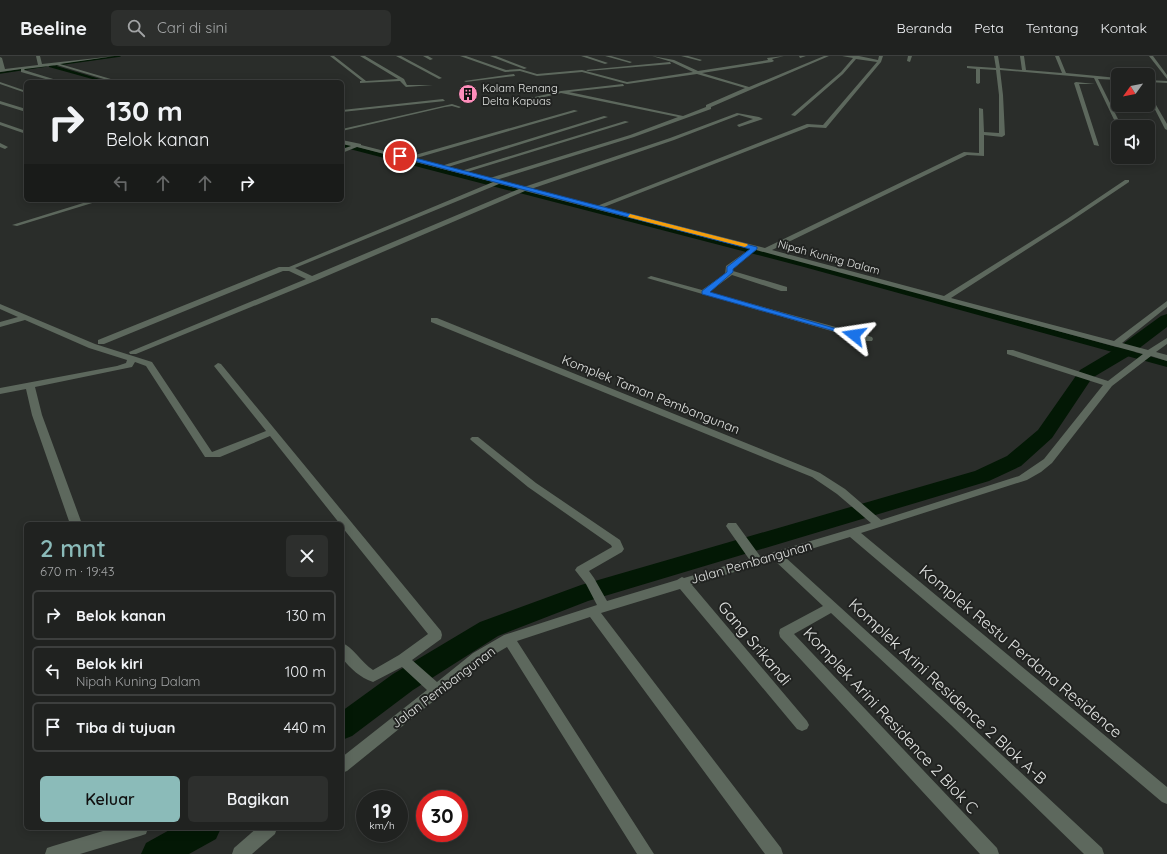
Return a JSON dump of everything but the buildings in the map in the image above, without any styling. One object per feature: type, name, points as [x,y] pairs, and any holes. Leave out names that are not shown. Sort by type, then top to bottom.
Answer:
[{"type":"street","points":[[38,56],[40,66]]},
{"type":"street","points":[[59,64],[62,56]]},
{"type":"street","points":[[0,58],[1,71],[59,64],[96,57],[113,56]]},
{"type":"street","points":[[332,56],[362,81],[418,80]]},
{"type":"street","points":[[362,56],[403,80],[406,86],[431,85]]},
{"type":"street","points":[[398,56],[440,78]]},
{"type":"street","points":[[425,56],[431,59]]},
{"type":"street","points":[[462,56],[505,71],[526,68],[492,56]]},
{"type":"street","points":[[583,56],[606,63]]},
{"type":"street","points":[[607,56],[630,62]]},
{"type":"street","points":[[654,56],[676,62],[699,73],[749,88]]},
{"type":"street","points":[[683,56],[700,60]]},
{"type":"street","points":[[532,99],[561,92],[699,73],[772,61],[768,59],[782,56]]},
{"type":"street","points":[[490,180],[624,139],[683,118],[709,108],[708,106],[717,101],[827,56]]},
{"type":"street","points":[[844,56],[880,58]]},
{"type":"street","points":[[909,61],[910,56]]},
{"type":"street","points":[[982,133],[1002,135],[1002,102],[996,56]]},
{"type":"street","points":[[1022,56],[1024,71]]},
{"type":"street","points":[[1057,56],[1064,74]]},
{"type":"street","points":[[1151,56],[1167,78]]},
{"type":"street","points":[[793,115],[857,57]]},
{"type":"street","points":[[597,208],[808,126],[825,126],[880,58]]},
{"type":"street","points":[[466,81],[530,74],[676,62]]},
{"type":"street","points":[[59,64],[112,80]]},
{"type":"street","points":[[675,69],[688,67]]},
{"type":"street","points":[[968,67],[1111,79]]},
{"type":"street","points":[[978,68],[978,83]]},
{"type":"street","points":[[23,69],[55,80]]},
{"type":"street","points":[[520,70],[530,74]]},
{"type":"street","points":[[580,71],[627,83]]},
{"type":"street","points":[[600,76],[614,75]]},
{"type":"street","points":[[1096,78],[1117,120]]},
{"type":"street","points":[[1155,81],[1167,82]]},
{"type":"street","points":[[371,82],[373,87]]},
{"type":"street","points":[[0,83],[24,91]]},
{"type":"street","points":[[1097,145],[1076,83],[1099,84]]},
{"type":"street","points":[[561,92],[683,118]]},
{"type":"street","points":[[344,111],[443,100]]},
{"type":"street","points":[[0,102],[24,110]]},
{"type":"street","points":[[344,130],[445,106],[452,105],[459,107]]},
{"type":"street","points":[[1155,106],[1167,129]]},
{"type":"street","points":[[765,251],[965,154],[982,155],[981,110]]},
{"type":"street","points":[[410,158],[576,111]]},
{"type":"street","points":[[132,355],[524,189],[672,139],[739,114],[760,118],[739,126]]},
{"type":"street","points":[[442,167],[606,117]]},
{"type":"street","points":[[462,172],[627,122]]},
{"type":"street","points":[[0,123],[24,132]]},
{"type":"street","name":"Nipah Kuning Dalam","points":[[344,143],[355,147],[410,158],[753,250],[765,251],[1120,345],[1145,355],[1167,358]]},
{"type":"street","points":[[344,150],[355,147]]},
{"type":"street","points":[[944,299],[1069,220],[1127,180]]},
{"type":"street","points":[[292,267],[499,182]]},
{"type":"street","points":[[15,225],[91,202]]},
{"type":"street","points":[[704,292],[730,272],[729,268],[753,250]]},
{"type":"street","points":[[101,342],[282,270],[290,269],[312,279]]},
{"type":"street","points":[[730,272],[784,289]]},
{"type":"street","points":[[651,278],[869,339]]},
{"type":"street","points":[[1120,345],[1167,303]]},
{"type":"street","points":[[0,306],[92,346],[132,355],[149,364],[210,456],[216,455],[272,432]]},
{"type":"street","points":[[0,325],[24,317]]},
{"type":"street","name":"Komplek Taman Pembangunan","points":[[434,320],[816,475],[830,483],[854,501],[876,521]]},
{"type":"street","name":"Jalan Pembangunan","points":[[344,764],[432,687],[509,639],[682,582],[852,532],[876,521],[1023,478],[1037,470],[1048,460],[1109,384],[1145,355],[1167,340]]},
{"type":"street","points":[[1010,352],[1109,384]]},
{"type":"street","points":[[0,391],[129,365],[132,355]]},
{"type":"street","points":[[218,366],[436,635],[407,663],[373,676],[366,674],[344,650]]},
{"type":"street","points":[[30,385],[37,415],[75,522]]},
{"type":"street","points":[[475,439],[532,485],[616,543],[618,549],[581,570],[590,581],[600,608],[775,854]]},
{"type":"street","points":[[732,526],[757,561]]},
{"type":"street","name":"Komplek Restu Perdana Residence","points":[[852,532],[1010,663],[1167,797]]},
{"type":"street","name":"Komplek Arini Residence 2 Blok A-B","points":[[776,555],[1096,854]]},
{"type":"street","name":"Gang Srikandi","points":[[682,582],[802,725]]},
{"type":"street","name":"Komplek Arini Residence 2 Blok C","points":[[832,607],[785,633],[991,854]]},
{"type":"street","points":[[509,639],[646,854]]},
{"type":"street","points":[[407,663],[432,687]]},
{"type":"street","points":[[53,854],[133,830]]},
{"type":"street","points":[[240,854],[268,830]]},
{"type":"waterway","points":[[56,65],[120,56]]},
{"type":"waterway","points":[[0,73],[46,66]]},
{"type":"waterway","points":[[51,66],[101,80]]},
{"type":"waterway","points":[[344,146],[807,265],[1167,364]]},
{"type":"waterway","points":[[344,726],[403,682],[489,629],[581,594],[982,476],[1014,461],[1045,434],[1086,374],[1123,352],[1167,319]]},
{"type":"waterway","points":[[157,854],[201,830]]},
{"type":"slow traffic","points":[[630,216],[745,245]]},
{"type":"place","name":"Kolam Renang Delta Kapuas","points":[[468,94]]},
{"type":"route","points":[[400,156],[755,248],[729,268],[728,270],[730,272],[728,275],[704,292],[711,296],[854,335]]}]
